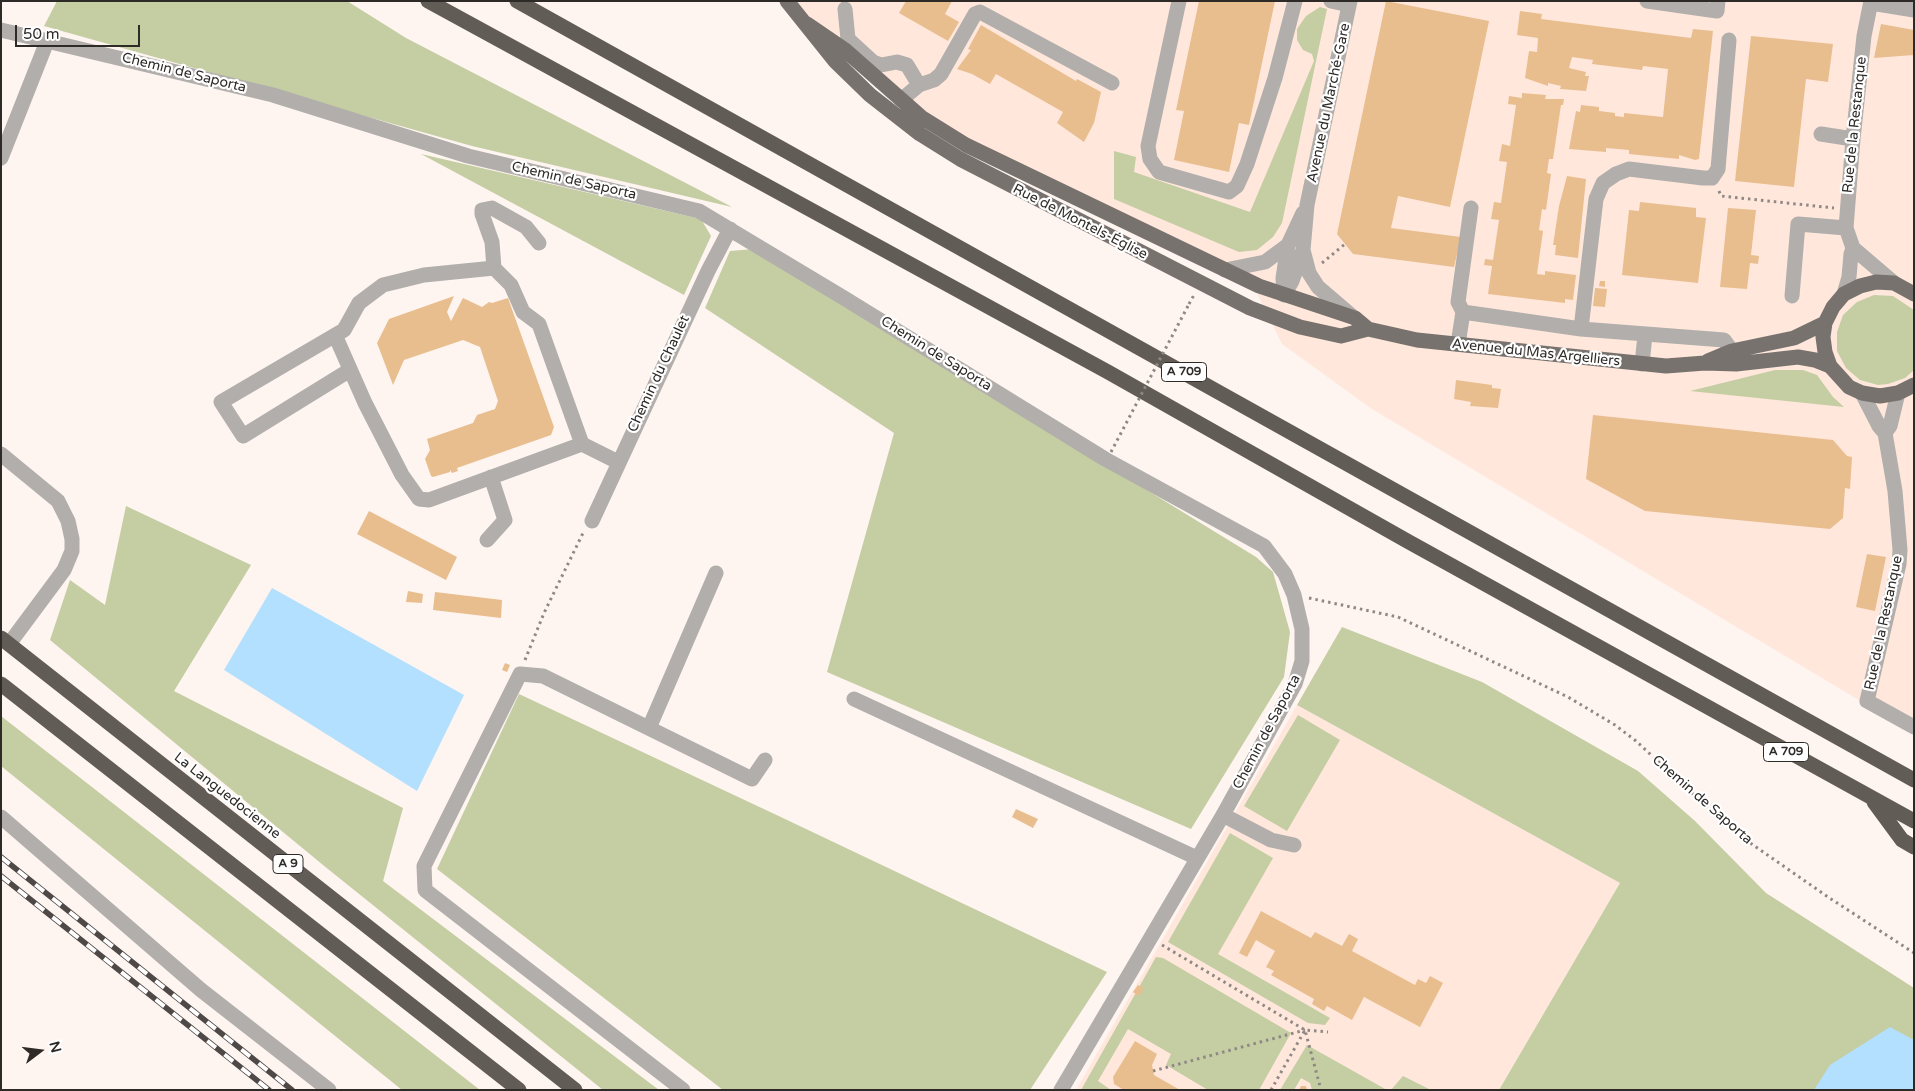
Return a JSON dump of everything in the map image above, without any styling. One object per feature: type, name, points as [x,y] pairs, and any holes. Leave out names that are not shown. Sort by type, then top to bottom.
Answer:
[{"type":"highway","name":"A 709","points":[[428,1],[1108,372],[1418,547],[1914,821]]},
{"type":"highway","name":"A 709","points":[[517,1],[1914,780]]},
{"type":"highway","name":"La Languedocienne","points":[[5,641],[575,1090]]},
{"type":"highway","name":"A 9","points":[[1,684],[518,1090]]},
{"type":"highway","points":[[1870,797],[1902,840],[1914,846]]},
{"type":"main road","name":"Rue de Montels-Église","points":[[787,1],[835,61],[896,106],[921,117],[966,145],[1225,270],[1284,295]]},
{"type":"main road","name":"Rue de Montels-Église","points":[[896,106],[920,134],[977,168],[1200,284],[1276,318]]},
{"type":"main road","points":[[1914,294],[1894,284],[1868,284],[1844,294],[1833,307],[1825,323],[1823,337],[1824,352],[1830,366],[1849,387],[1862,393],[1880,396],[1898,393],[1914,385]]},
{"type":"main road","points":[[1276,318],[1284,295]]},
{"type":"main road","name":"Avenue du Mas Argelliers","points":[[1284,295],[1355,318],[1368,329]]},
{"type":"main road","name":"Avenue du Mas Argelliers","points":[[1276,318],[1300,327],[1341,336],[1368,329],[1417,340],[1642,364],[1666,366],[1704,363],[1736,364],[1798,357],[1815,360],[1830,366]]},
{"type":"main road","name":"Avenue du Mas Argelliers","points":[[1704,363],[1732,351],[1794,338],[1825,323]]},
{"type":"street","points":[[1179,1],[1148,146],[1150,159],[1154,168],[1159,172],[1229,192],[1237,186],[1247,164],[1275,78],[1295,1]]},
{"type":"street","points":[[1331,1],[1350,3]]},
{"type":"street","points":[[1647,1],[1718,6]]},
{"type":"street","points":[[1871,2],[1914,10]]},
{"type":"street","name":"Rue de la Restanque","points":[[1871,2],[1864,36],[1846,228],[1854,248],[1894,284]]},
{"type":"street","name":"Avenue du Marché-Gare","points":[[1284,295],[1292,281],[1303,250],[1307,205],[1350,3]]},
{"type":"street","points":[[845,9],[848,40],[873,62],[881,65],[897,62],[907,64],[919,85]]},
{"type":"street","points":[[896,106],[919,85],[934,80],[941,74],[975,14],[980,12],[1112,83]]},
{"type":"street","name":"Chemin de Saporta","points":[[1,30],[48,39],[273,95],[468,156],[699,211],[1105,459],[1264,546],[1285,574],[1294,595],[1302,637],[1302,661],[1295,684],[1223,815],[1061,1090]]},
{"type":"street","points":[[1,158],[48,39]]},
{"type":"street","points":[[1581,329],[1596,199],[1604,183],[1616,174],[1629,169],[1712,178],[1718,169],[1729,40]]},
{"type":"street","points":[[1821,134],[1853,139]]},
{"type":"street","name":"Avenue du Marché-Gare","points":[[1284,295],[1283,278],[1288,245],[1307,205]]},
{"type":"street","points":[[539,243],[526,227],[492,208],[482,210],[492,242],[494,268],[512,285],[523,312],[539,324],[582,444],[618,462]]},
{"type":"street","points":[[1458,344],[1463,312],[1458,302],[1471,208]]},
{"type":"street","points":[[1792,296],[1798,224],[1846,228]]},
{"type":"street","name":"Chemin du Chaulet","points":[[592,521],[618,462],[730,229]]},
{"type":"street","name":"Avenue du Marché-Gare","points":[[1225,270],[1265,262],[1288,245]]},
{"type":"street","points":[[1844,294],[1850,277],[1850,254],[1854,248]]},
{"type":"street","name":"Avenue du Marché-Gare","points":[[1303,250],[1309,273],[1318,287],[1355,318]]},
{"type":"street","points":[[350,370],[243,436],[221,402],[344,330],[359,304],[383,285],[424,275],[494,268]]},
{"type":"street","points":[[1463,312],[1581,329],[1724,340],[1732,351]]},
{"type":"street","points":[[335,335],[350,370],[402,475],[419,499],[429,500],[582,444]]},
{"type":"street","points":[[1642,364],[1645,335]]},
{"type":"street","name":"Rue de la Restanque","points":[[1862,393],[1879,426],[1885,433],[1899,520],[1899,564],[1867,701],[1914,727]]},
{"type":"street","points":[[1885,433],[1890,426],[1898,393]]},
{"type":"street","points":[[1,454],[58,501],[68,521],[72,539],[72,551],[64,570],[5,641]]},
{"type":"street","points":[[487,540],[505,520],[491,476]]},
{"type":"street","points":[[649,728],[716,573]]},
{"type":"street","points":[[683,1090],[425,890],[424,866],[520,674],[543,676],[752,779],[765,760]]},
{"type":"street","points":[[854,699],[1197,858]]},
{"type":"street","points":[[1223,815],[1271,840],[1294,845]]},
{"type":"street","points":[[1,817],[201,990],[329,1090]]},
{"type":"path","points":[[1712,178],[1721,196],[1847,209]]},
{"type":"path","points":[[1318,266],[1345,244]]},
{"type":"path","points":[[1111,452],[1189,304]]},
{"type":"path","points":[[520,674],[544,612],[583,532],[592,521]]},
{"type":"path","name":"Chemin de Saporta","points":[[1294,595],[1398,617],[1568,697],[1615,725],[1733,831],[1828,898],[1914,953]]},
{"type":"path","points":[[1151,938],[1306,1030],[1321,1090]]},
{"type":"path","points":[[1271,1090],[1306,1030]]},
{"type":"path","points":[[1153,1071],[1306,1030],[1328,1032]]},
{"type":"shaded area","points":[[792,1],[1914,1],[1914,733],[1372,409],[1282,344],[1253,285],[1058,197],[858,68]]},
{"type":"shaded area","points":[[1297,705],[1620,883],[1499,1090],[1076,1090]]},
{"type":"green space","points":[[57,1],[347,1],[406,38],[732,207],[472,146],[44,26]]},
{"type":"green space","points":[[1320,7],[1327,9],[1282,223],[1273,237],[1257,250],[1239,252],[1114,199],[1114,151],[1136,157],[1134,172],[1250,212],[1314,61],[1312,54],[1303,50],[1297,40],[1297,29],[1306,16]]},
{"type":"green space","points":[[421,154],[701,219],[711,236],[684,295]]},
{"type":"green space","points":[[754,249],[1256,557],[1273,572],[1290,632],[1284,677],[1191,829],[827,672],[894,433],[705,308],[730,251]]},
{"type":"green space","points":[[1874,295],[1893,296],[1914,310],[1914,370],[1905,378],[1888,384],[1878,385],[1860,380],[1846,368],[1837,351],[1837,332],[1843,315],[1857,302]]},
{"type":"green space","points":[[1775,370],[1803,370],[1817,375],[1833,397],[1844,407],[1690,391]]},
{"type":"green space","points":[[126,506],[251,565],[174,691],[403,808],[383,881],[659,1090],[603,1090],[323,865],[50,640],[70,580],[105,605]]},
{"type":"green space","points":[[1342,627],[1482,682],[1638,771],[1695,821],[1766,893],[1914,988],[1914,1090],[1499,1090],[1620,883],[1297,705]]},
{"type":"green space","points":[[519,694],[1107,972],[1030,1090],[723,1090],[437,869]]},
{"type":"green space","points":[[1298,715],[1340,740],[1287,831],[1244,806]]},
{"type":"green space","points":[[1,716],[480,1090],[402,1090],[1,766]]},
{"type":"green space","points":[[1230,833],[1273,858],[1218,954],[1330,1018],[1325,1025],[1308,1023],[1168,942]]},
{"type":"green space","points":[[1156,957],[1163,958],[1291,1033],[1259,1090],[1208,1090],[1166,1065],[1171,1054],[1128,1029],[1098,1081],[1111,1090],[1081,1090]]},
{"type":"green space","points":[[1307,1045],[1387,1090],[1312,1090],[1310,1083],[1301,1078],[1294,1090],[1280,1090]]},
{"type":"green space","points":[[1403,1076],[1431,1090],[1391,1090]]},
{"type":"water","points":[[272,588],[464,695],[417,791],[224,670]]},
{"type":"water","points":[[1890,1027],[1914,1040],[1914,1090],[1814,1090],[1830,1065]]},
{"type":"building","points":[[906,1],[952,1],[945,14],[959,22],[948,41],[899,13]]},
{"type":"building","points":[[1199,1],[1275,1],[1249,125],[1239,123],[1229,172],[1174,160],[1184,111],[1176,110]]},
{"type":"building","points":[[1386,1],[1489,21],[1450,207],[1398,196],[1391,228],[1461,237],[1454,267],[1353,254],[1337,234]]},
{"type":"building","points":[[1520,11],[1542,14],[1541,19],[1691,38],[1693,29],[1713,31],[1699,159],[1695,160],[1679,155],[1679,159],[1629,154],[1629,150],[1606,148],[1606,152],[1569,149],[1576,111],[1580,112],[1581,105],[1599,107],[1599,111],[1615,113],[1615,116],[1624,117],[1624,113],[1663,117],[1668,69],[1643,66],[1642,70],[1592,64],[1593,60],[1572,57],[1569,68],[1586,72],[1585,76],[1589,76],[1586,91],[1560,89],[1561,86],[1548,83],[1548,86],[1525,78],[1529,51],[1537,52],[1538,38],[1517,35]]},
{"type":"building","points":[[1881,24],[1914,30],[1914,55],[1874,58]]},
{"type":"building","points":[[981,25],[1076,81],[1077,79],[1101,92],[1094,123],[1084,142],[1057,123],[1063,112],[996,74],[990,84],[972,74],[957,69],[971,50],[968,49]]},
{"type":"building","points":[[1751,36],[1833,44],[1828,82],[1806,79],[1794,187],[1735,181]]},
{"type":"building","points":[[1522,93],[1546,95],[1545,99],[1564,99],[1563,105],[1561,105],[1553,159],[1549,159],[1547,173],[1551,174],[1546,210],[1542,209],[1539,230],[1543,231],[1537,274],[1545,275],[1545,271],[1576,275],[1573,300],[1565,299],[1565,303],[1488,294],[1492,266],[1484,265],[1485,259],[1493,260],[1499,220],[1491,219],[1494,202],[1501,203],[1507,162],[1499,161],[1502,144],[1510,146],[1516,105],[1508,104],[1509,96],[1522,98]]},
{"type":"building","points":[[1567,176],[1586,179],[1578,258],[1555,255],[1556,245],[1553,245],[1559,206]]},
{"type":"building","points":[[1640,202],[1696,208],[1696,217],[1706,218],[1698,283],[1622,275],[1629,210],[1639,211]]},
{"type":"building","points":[[1728,208],[1756,210],[1751,255],[1759,256],[1758,264],[1750,263],[1747,289],[1720,287]]},
{"type":"building","points":[[1600,281],[1605,281],[1605,287],[1599,286]]},
{"type":"building","points":[[1595,288],[1607,289],[1605,307],[1593,306]]},
{"type":"building","points":[[454,296],[447,312],[451,321],[463,298],[482,307],[489,302],[492,303],[508,298],[554,427],[551,435],[457,468],[458,471],[452,473],[450,470],[450,472],[433,477],[425,459],[430,450],[427,439],[473,423],[477,415],[495,409],[498,401],[480,347],[463,340],[404,360],[393,385],[377,343],[389,319]]},
{"type":"building","points":[[1456,380],[1492,385],[1492,388],[1501,389],[1498,408],[1470,406],[1471,402],[1454,399]]},
{"type":"building","points":[[1593,415],[1833,440],[1847,456],[1852,457],[1850,489],[1845,488],[1843,518],[1830,529],[1645,511],[1586,479]]},
{"type":"building","points":[[369,511],[457,557],[446,580],[357,534]]},
{"type":"building","points":[[1867,554],[1886,557],[1875,611],[1856,607]]},
{"type":"building","points":[[408,591],[423,594],[422,603],[406,602]]},
{"type":"building","points":[[435,592],[502,600],[501,618],[433,610]]},
{"type":"building","points":[[505,663],[510,665],[507,672],[502,670]]},
{"type":"building","points":[[1016,809],[1038,819],[1033,828],[1012,817]]},
{"type":"building","points":[[1261,911],[1311,938],[1315,932],[1342,946],[1349,934],[1358,939],[1352,951],[1415,985],[1418,979],[1426,983],[1430,976],[1443,983],[1420,1027],[1364,997],[1352,1020],[1327,1006],[1324,1011],[1312,1004],[1314,999],[1271,975],[1274,971],[1266,967],[1275,951],[1256,940],[1247,957],[1239,953]]},
{"type":"building","points":[[1138,985],[1144,988],[1139,996],[1133,992]]},
{"type":"building","points":[[1135,1041],[1157,1054],[1152,1065],[1154,1075],[1180,1090],[1124,1090],[1114,1084],[1113,1077]]},
{"type":"building","points":[[1301,1086],[1306,1086],[1307,1090],[1299,1090]]},
{"type":"railway","points":[[1,857],[292,1090]]},
{"type":"railway","points":[[1,876],[269,1090]]}]
